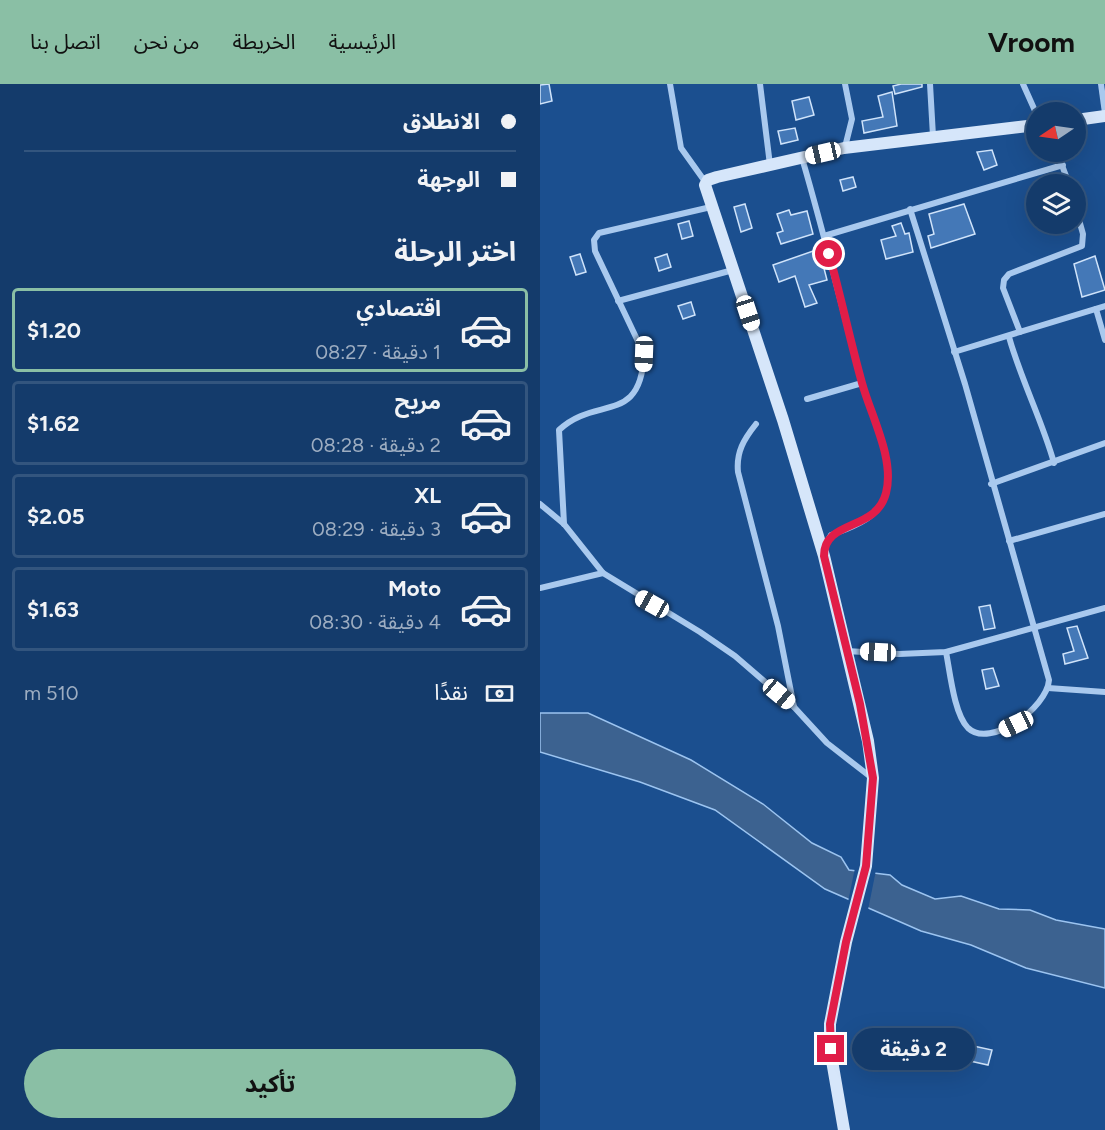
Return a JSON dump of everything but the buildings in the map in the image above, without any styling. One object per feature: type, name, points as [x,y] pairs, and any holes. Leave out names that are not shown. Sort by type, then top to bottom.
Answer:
[{"type":"street","points":[[670,84],[681,148],[706,183],[711,207],[783,420],[824,556],[845,651],[860,704],[873,778],[866,866],[857,910],[846,942],[830,1024],[831,1049],[844,1130]]},
{"type":"street","points":[[760,84],[770,165]]},
{"type":"street","points":[[844,84],[852,118],[844,148]]},
{"type":"street","points":[[930,84],[933,136]]},
{"type":"street","points":[[1023,84],[1031,102]]},
{"type":"street","points":[[1086,118],[1105,114],[1101,84]]},
{"type":"street","points":[[706,183],[717,177],[844,148],[1026,126]]},
{"type":"street","points":[[802,158],[862,383],[885,457],[886,494],[878,511],[854,526],[831,534],[824,544],[824,556]]},
{"type":"street","points":[[1062,162],[1066,174]]},
{"type":"street","points":[[824,236],[1063,165]]},
{"type":"street","points":[[564,524],[559,430],[570,420],[619,405],[631,397],[640,385],[644,354],[595,251],[594,240],[599,233],[711,207]]},
{"type":"street","points":[[910,209],[1049,680],[1044,698],[1016,724],[1003,730],[978,733],[970,730],[960,716],[946,652]]},
{"type":"street","points":[[1020,333],[1003,288],[1004,280],[1009,274],[1082,246],[1083,234]]},
{"type":"street","points":[[618,302],[734,270]]},
{"type":"street","points":[[954,352],[1105,306]]},
{"type":"street","points":[[1096,309],[1105,340]]},
{"type":"street","points":[[1009,337],[1018,371],[1044,428],[1053,463]]},
{"type":"street","points":[[807,399],[862,383]]},
{"type":"street","points":[[756,424],[742,442],[737,461],[738,472],[778,626],[794,707]]},
{"type":"street","points":[[992,484],[1105,443]]},
{"type":"street","points":[[540,504],[564,524],[603,573],[617,584],[700,632],[735,656],[794,707],[827,743],[873,778]]},
{"type":"street","points":[[1009,541],[1105,514]]},
{"type":"street","points":[[540,588],[603,573]]},
{"type":"street","points":[[845,651],[898,654],[946,652],[1105,608]]},
{"type":"street","points":[[1048,688],[1105,692]]},
{"type":"water","points":[[540,713],[588,713],[691,760],[763,804],[812,843],[841,857],[849,870],[890,875],[902,885],[935,899],[961,896],[999,909],[1030,910],[1056,920],[1105,929],[1105,988],[1026,968],[971,945],[921,931],[825,889],[715,810],[640,782],[540,752]]},
{"type":"pier","points":[[855,868],[876,870],[868,910],[848,902]]},
{"type":"route","points":[[829,254],[862,383],[885,457],[888,476],[886,494],[878,511],[854,526],[831,534],[824,544],[824,556],[845,651],[868,741],[873,778],[866,866],[857,910],[846,942],[830,1024],[831,1049]]}]
